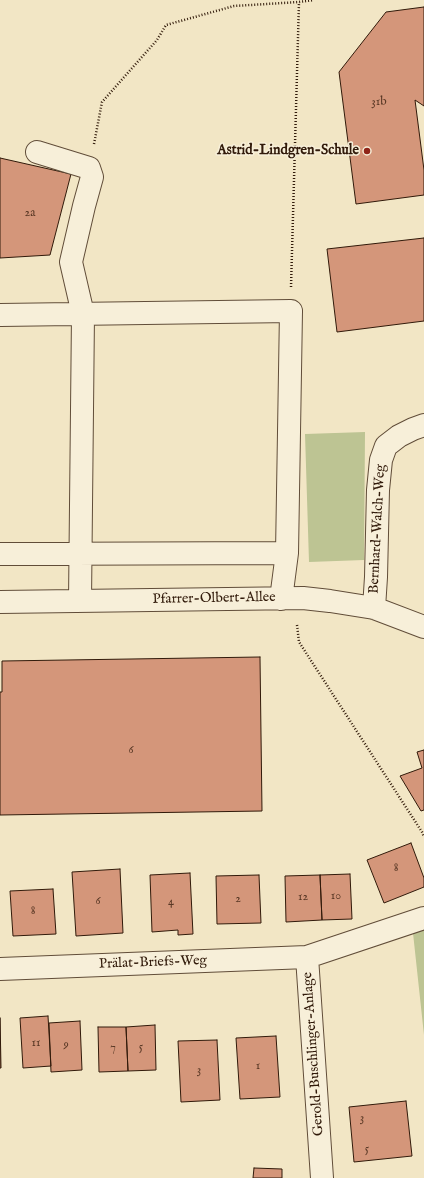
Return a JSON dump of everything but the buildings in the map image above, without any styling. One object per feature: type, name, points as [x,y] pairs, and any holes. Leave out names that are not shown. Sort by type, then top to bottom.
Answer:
[{"type":"street","points":[[37,152],[89,168],[92,177],[71,262],[83,314],[80,601]]},
{"type":"street","points":[[0,315],[291,311],[287,553],[281,598]]},
{"type":"street","name":"Bernhard-Walch-Weg","points":[[374,608],[378,490],[381,460],[386,446],[399,436],[424,425]]},
{"type":"street","points":[[0,554],[287,553]]},
{"type":"street","name":"Pfarrer-Olbert-Allee","points":[[0,602],[303,598],[374,608],[424,627]]},
{"type":"street","name":"Gerold-Buschlinger-Anlage","points":[[322,1178],[307,956],[424,918]]},
{"type":"street","name":"Prälat-Briefs-Weg","points":[[0,969],[307,956]]},
{"type":"path","points":[[89,168],[102,102],[157,40],[166,25],[234,6],[314,0]]},
{"type":"path","points":[[291,311],[299,2]]},
{"type":"path","points":[[297,625],[299,642],[418,825],[424,837]]},
{"type":"green space","points":[[365,432],[364,560],[309,562],[305,434]]},
{"type":"green space","points":[[424,930],[424,1035],[413,933]]},
{"type":"place","name":"Astrid-Lindgren-Schule","points":[[367,151]]}]
